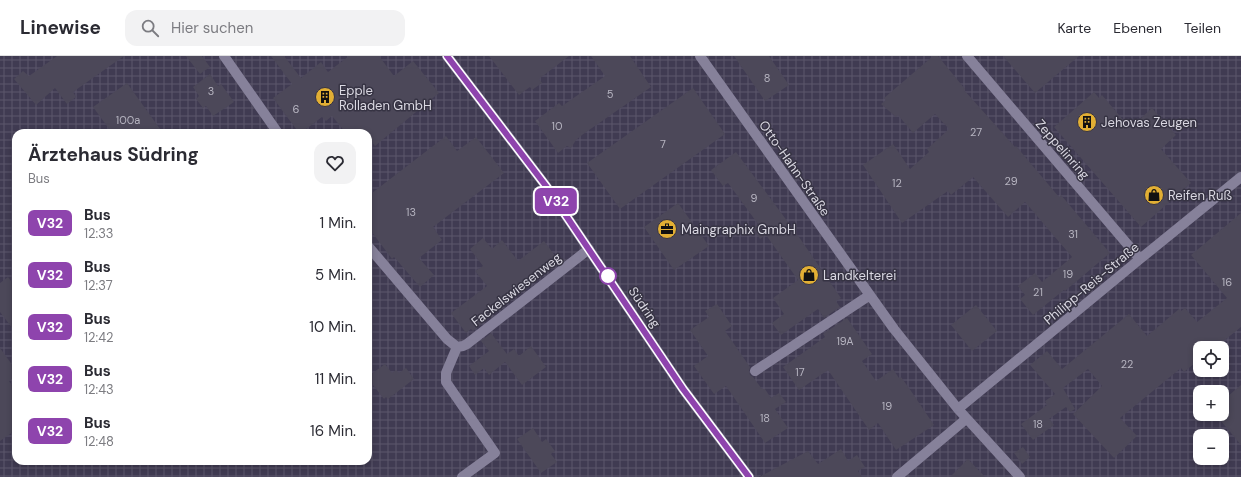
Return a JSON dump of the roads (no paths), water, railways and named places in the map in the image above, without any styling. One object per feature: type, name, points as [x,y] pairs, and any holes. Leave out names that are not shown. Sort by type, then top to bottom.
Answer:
[{"type":"street","points":[[224,56],[275,129]]},
{"type":"street","name":"Südring","points":[[447,56],[546,186],[683,389],[749,477]]},
{"type":"street","name":"Otto-Hahn-Straße","points":[[700,56],[894,330],[958,409],[1020,477]]},
{"type":"street","name":"Zeppelinring","points":[[967,56],[1140,259]]},
{"type":"street","name":"Philipp-Reis-Straße","points":[[958,409],[1241,178]]},
{"type":"street","name":"Fackelswiesenweg","points":[[457,347],[467,344],[589,249]]},
{"type":"street","points":[[372,251],[447,339],[457,347],[446,373],[446,382],[496,453],[462,477]]},
{"type":"street","points":[[755,371],[870,295]]},
{"type":"street","points":[[897,477],[966,418]]},
{"type":"place","name":"Epple Rolladen GmbH","points":[[325,97]]},
{"type":"place","name":"Jehovas Zeugen","points":[[1087,122]]},
{"type":"place","name":"Reifen Ruß","points":[[1154,195]]},
{"type":"place","name":"Maingraphix GmbH","points":[[667,229]]},
{"type":"place","name":"Landkelterei","points":[[809,275]]}]
